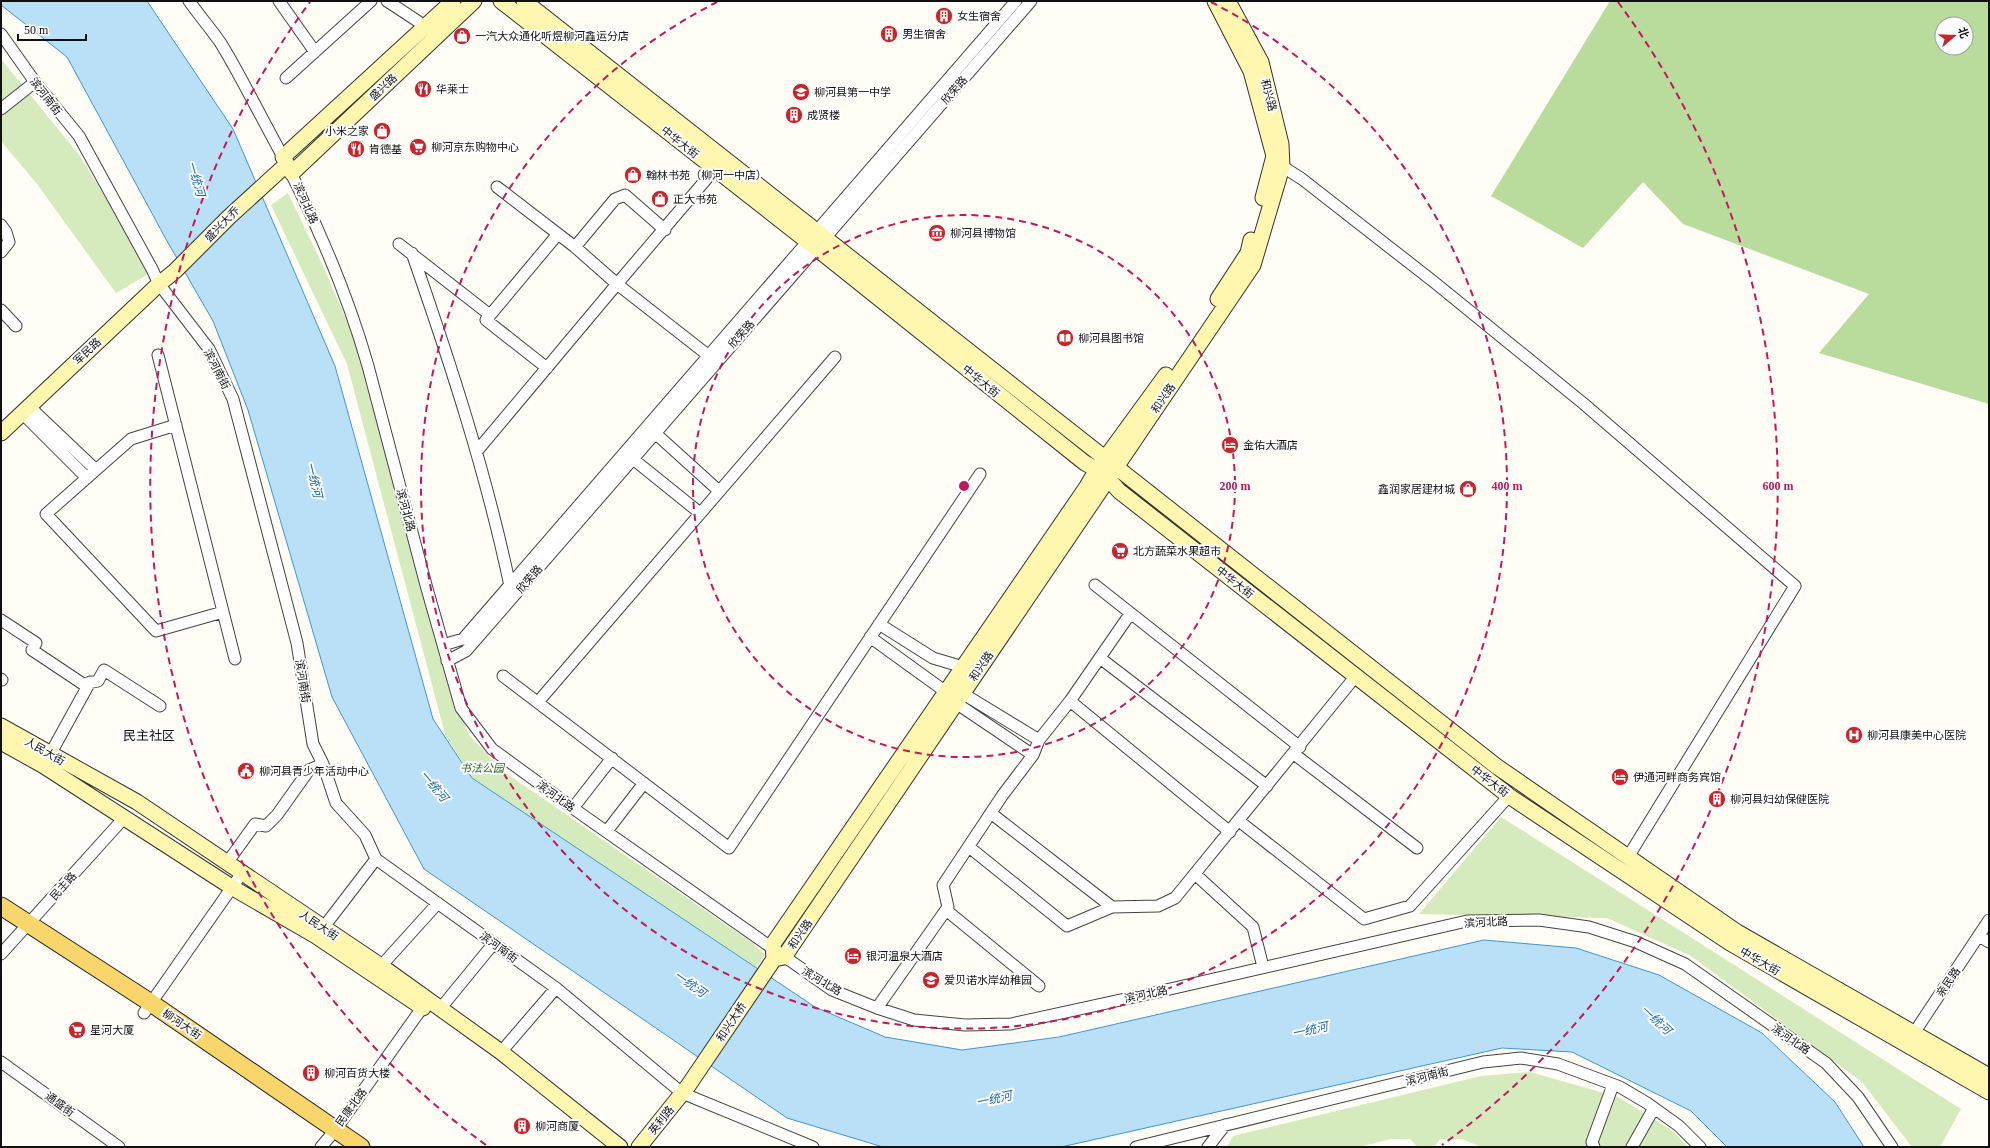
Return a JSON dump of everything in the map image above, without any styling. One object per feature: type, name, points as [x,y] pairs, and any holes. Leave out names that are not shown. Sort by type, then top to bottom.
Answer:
[{"type":"main road","name":"柳河大街","points":[[1,906],[24,927],[148,1008],[329,1138],[344,1147]]},
{"type":"main road","name":"柳河大街","points":[[1,919],[24,927]]},
{"type":"main road","name":"柳河大街","points":[[329,1138],[361,1147]]},
{"type":"street","name":"滨河北路","points":[[189,1],[220,43],[287,165],[337,272],[359,332],[447,661],[461,708],[492,749],[777,955],[832,990],[877,1008],[914,1020],[965,1025],[1010,1024],[1467,921],[1539,920],[1589,927],[1636,942],[1685,964],[1826,1063],[1858,1097],[1892,1147]]},
{"type":"street","points":[[279,1],[315,52]]},
{"type":"street","points":[[286,78],[371,1]]},
{"type":"street","points":[[387,1],[425,26]]},
{"type":"street","name":"盛兴路","points":[[287,165],[425,26],[453,1]]},
{"type":"street","name":"盛兴路","points":[[287,165],[474,1]]},
{"type":"street","name":"中华大街","points":[[501,1],[715,169],[816,240],[1496,766],[1737,932],[1910,1039],[1989,1092]]},
{"type":"street","name":"中华大街","points":[[524,1],[1096,471],[1104,474],[1110,468]]},
{"type":"street","name":"欣荣路","points":[[447,661],[466,651],[633,459],[1016,1]]},
{"type":"street","name":"欣荣路","points":[[443,645],[463,639],[709,356],[816,240],[1031,1]]},
{"type":"street","name":"和兴路","points":[[1215,1],[1251,71],[1274,156],[1278,164]]},
{"type":"street","name":"和兴路","points":[[777,955],[773,944],[955,696],[1110,468],[1253,265],[1278,164],[1281,144],[1261,62],[1228,1]]},
{"type":"street","name":"滨河南街","points":[[1,34],[35,82],[79,136],[132,231],[159,284],[209,349],[233,399],[296,643],[313,744],[323,764],[336,803],[365,835],[376,859],[556,988],[685,1090],[813,1147]]},
{"type":"street","points":[[1,109],[35,82]]},
{"type":"street","points":[[1278,164],[1302,179],[1434,282],[1584,404],[1795,586],[1628,857]]},
{"type":"street","name":"盛兴大乔","points":[[175,271],[270,178],[287,165]]},
{"type":"street","points":[[477,451],[715,169]]},
{"type":"street","points":[[497,187],[575,247],[617,284],[709,356]]},
{"type":"street","points":[[575,247],[615,199],[625,195],[665,230]]},
{"type":"street","points":[[1,225],[6,232],[9,242],[1,252]]},
{"type":"street","points":[[547,368],[486,320],[558,234]]},
{"type":"street","points":[[399,244],[490,315]]},
{"type":"street","points":[[412,253],[441,336],[477,451],[510,586]]},
{"type":"street","name":"军民路","points":[[1,432],[159,284],[175,271]]},
{"type":"street","points":[[1,310],[16,326]]},
{"type":"street","points":[[158,355],[235,659]]},
{"type":"street","points":[[538,702],[835,357]]},
{"type":"street","points":[[26,409],[36,413],[96,470]]},
{"type":"street","points":[[26,409],[87,478]]},
{"type":"street","points":[[176,425],[131,439],[46,514],[156,631],[223,612]]},
{"type":"street","points":[[655,433],[719,491]]},
{"type":"street","points":[[633,459],[700,513]]},
{"type":"street","name":"中华大街","points":[[1110,468],[1119,491],[1509,796],[1730,943],[1910,1039],[1989,1076]]},
{"type":"street","name":"和兴路","points":[[955,696],[963,667],[1086,488],[1096,471]]},
{"type":"street","points":[[503,676],[729,848],[980,474]]},
{"type":"street","points":[[1095,585],[1417,848]]},
{"type":"street","points":[[877,1008],[948,907],[943,885],[992,814],[1002,796],[1033,755],[1039,740],[1070,701],[1130,614]]},
{"type":"street","points":[[1,620],[36,643],[32,650],[83,684],[98,681],[104,670],[160,706]]},
{"type":"street","points":[[879,624],[934,658],[963,667]]},
{"type":"street","points":[[870,637],[955,696],[1033,755]]},
{"type":"street","points":[[1100,658],[1267,786]]},
{"type":"street","points":[[969,847],[1067,926],[1112,907],[1158,906],[1175,898],[1355,677]]},
{"type":"street","points":[[47,761],[90,682]]},
{"type":"street","points":[[955,696],[1039,740]]},
{"type":"street","points":[[1070,701],[1230,832]]},
{"type":"street","name":"人民大街","points":[[1,726],[124,818],[233,888],[316,936],[422,1008],[496,1061],[604,1147]]},
{"type":"street","name":"人民大街","points":[[1,742],[137,802],[381,966],[501,1052],[620,1147]]},
{"type":"street","points":[[573,808],[612,758]]},
{"type":"street","points":[[227,863],[255,824],[266,826],[277,815],[309,770],[323,764]]},
{"type":"street","points":[[607,831],[644,783]]},
{"type":"street","points":[[1238,822],[1364,918],[1410,906],[1509,796]]},
{"type":"street","points":[[992,814],[1112,907]]},
{"type":"street","name":"民主路","points":[[1,954],[124,818]]},
{"type":"street","points":[[323,928],[376,859]]},
{"type":"street","points":[[148,1008],[242,873]]},
{"type":"street","points":[[1195,874],[1254,927],[1263,967]]},
{"type":"street","points":[[381,966],[438,903]]},
{"type":"street","points":[[946,910],[1038,986]]},
{"type":"street","name":"亲民路","points":[[1910,1039],[1989,920]]},
{"type":"street","points":[[1979,936],[1989,942]]},
{"type":"street","points":[[440,1009],[494,943]]},
{"type":"street","name":"和兴大桥","points":[[685,1090],[777,955]]},
{"type":"street","points":[[501,1052],[556,988]]},
{"type":"street","name":"民康北路","points":[[329,1138],[422,1008]]},
{"type":"street","name":"滨河南街","points":[[1136,1147],[1483,1062],[1521,1058],[1558,1064],[1613,1085],[1654,1108],[1679,1126],[1700,1147]]},
{"type":"street","name":"通盛街","points":[[1,1062],[119,1147]]},
{"type":"street","points":[[1594,1147],[1592,1142],[1613,1085]]},
{"type":"street","name":"英利路","points":[[639,1147],[685,1090]]},
{"type":"street","points":[[1632,1147],[1654,1108]]},
{"type":"street","points":[[1208,1147],[1225,1125]]},
{"type":"green space","points":[[1610,1],[1989,1],[1989,404],[1819,353],[1869,294],[1683,224],[1643,182],[1583,248],[1491,196]]},
{"type":"green space","points":[[1,59],[80,156],[152,272],[116,293],[37,184],[1,141]]},
{"type":"green space","name":"书法公园","points":[[288,193],[323,266],[358,346],[455,699],[469,735],[503,771],[754,944],[765,955],[756,967],[472,778],[445,734],[347,364],[271,205]]},
{"type":"green space","points":[[1501,817],[1961,1109],[1940,1147],[1912,1147],[1862,1082],[1691,956],[1607,918],[1419,914]]},
{"type":"green space","points":[[1530,1072],[1618,1097],[1673,1131],[1688,1147],[1481,1147],[1462,1139],[1440,1139],[1434,1147],[1417,1147],[1410,1139],[1391,1139],[1359,1147],[1227,1147],[1233,1136],[1481,1076]]},
{"type":"water","name":"一统河","points":[[1,1],[147,1],[233,129],[335,366],[433,719],[472,778],[815,1007],[885,1037],[962,1050],[1059,1037],[1484,940],[1576,948],[1659,975],[1762,1033],[1835,1102],[1864,1147],[1727,1147],[1691,1111],[1572,1052],[1502,1048],[1061,1147],[883,1147],[787,1118],[424,869],[332,697],[248,410],[213,321],[167,241],[67,57],[1,5]]},
{"type":"place","name":"女生宿舍","points":[[944,16]]},
{"type":"place","name":"男生宿舍","points":[[889,34]]},
{"type":"place","name":"一汽大众通化听煜柳河鑫运分店","points":[[462,36]]},
{"type":"place","name":"华莱士","points":[[423,89]]},
{"type":"place","name":"柳河县第一中学","points":[[801,92]]},
{"type":"place","name":"成贤楼","points":[[794,115]]},
{"type":"place","name":"小米之家","points":[[382,131]]},
{"type":"place","name":"柳河京东购物中心","points":[[418,147]]},
{"type":"place","name":"肯德基","points":[[356,149]]},
{"type":"place","name":"翰林书苑（柳河一中店）","points":[[633,175]]},
{"type":"place","name":"正大书苑","points":[[660,199]]},
{"type":"place","name":"柳河县博物馆","points":[[937,233]]},
{"type":"place","name":"柳河县图书馆","points":[[1065,338]]},
{"type":"place","name":"金佑大酒店","points":[[1230,445]]},
{"type":"place","name":"鑫润家居建材城","points":[[1468,489]]},
{"type":"place","name":"北方蔬菜水果超市","points":[[1120,551]]},
{"type":"place","name":"柳河县康美中心医院","points":[[1854,735]]},
{"type":"place","name":"柳河县青少年活动中心","points":[[246,771]]},
{"type":"place","name":"伊通河畔商务宾馆","points":[[1620,777]]},
{"type":"place","name":"柳河县妇幼保健医院","points":[[1717,799]]},
{"type":"place","name":"银河温泉大酒店","points":[[853,956]]},
{"type":"place","name":"爱贝诺水岸幼稚园","points":[[931,980]]},
{"type":"place","name":"星河大厦","points":[[77,1030]]},
{"type":"place","name":"柳河百货大楼","points":[[311,1073]]},
{"type":"place","name":"柳河商厦","points":[[522,1126]]},
{"type":"district","name":"民主社区","points":[[149,735]]}]
